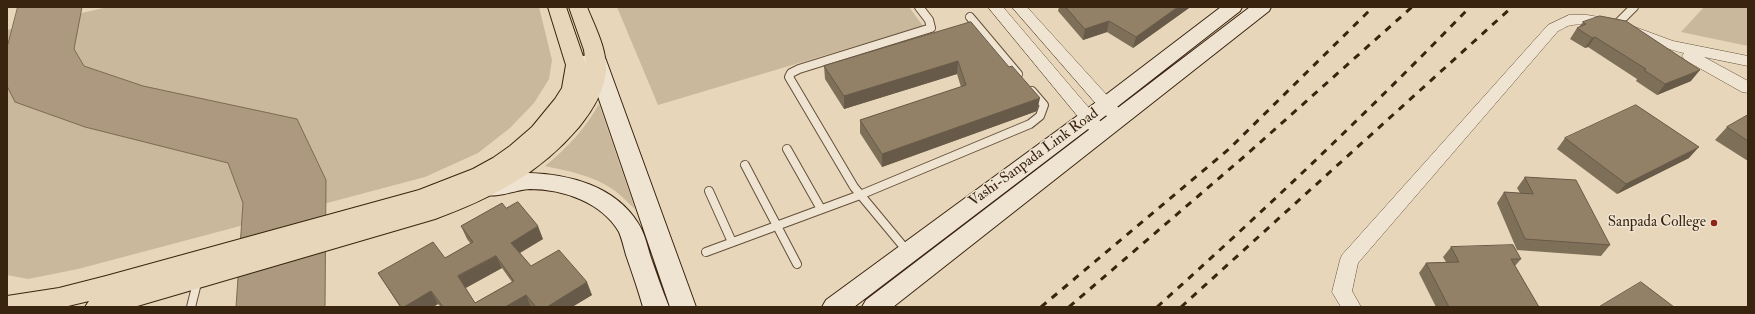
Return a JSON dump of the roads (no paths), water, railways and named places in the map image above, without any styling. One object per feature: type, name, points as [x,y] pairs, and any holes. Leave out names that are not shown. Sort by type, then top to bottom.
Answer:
[{"type":"highway","points":[[7,306],[59,298],[223,262],[425,205],[456,202],[490,188],[533,160],[567,126],[582,108],[592,90],[596,75],[586,62],[557,7]]},
{"type":"highway","points":[[425,205],[450,188],[481,175],[518,152],[540,132],[563,104],[586,62],[578,7]]},
{"type":"highway","points":[[98,307],[198,278],[223,262]]},
{"type":"main road","name":"Vashi-Sanpada Link Road","points":[[1112,112],[1232,7]]},
{"type":"main road","name":"Vashi-Sanpada Link Road","points":[[835,307],[908,252],[1094,125],[1256,9]]},
{"type":"main road","points":[[586,62],[683,307]]},
{"type":"main road","name":"Vashi-Sanpada Link Road","points":[[875,307],[1094,125]]},
{"type":"main road","points":[[490,188],[528,181],[552,182],[581,190],[603,201],[618,214],[630,230],[656,307]]},
{"type":"street","points":[[995,7],[1094,125]]},
{"type":"street","points":[[1019,7],[1112,112]]},
{"type":"street","points":[[1351,307],[1342,292],[1348,260],[1553,28],[1569,20],[1587,20],[1616,25],[1670,46],[1748,88]]},
{"type":"street","points":[[1670,46],[1748,61]]},
{"type":"lane","points":[[908,252],[860,195],[789,77],[791,73],[799,69],[931,28],[929,20],[919,7]]},
{"type":"lane","points":[[1616,25],[1634,7]]},
{"type":"lane","points":[[706,252],[860,195],[1030,124],[1038,119],[1044,112],[1044,105],[970,17]]},
{"type":"lane","points":[[787,149],[821,209]]},
{"type":"lane","points":[[745,165],[797,264]]},
{"type":"lane","points":[[710,192],[732,242]]},
{"type":"lane","points":[[191,307],[198,278]]},
{"type":"railway","points":[[1041,307],[1229,149],[1373,7]]},
{"type":"railway","points":[[1069,307],[1246,155],[1412,7]]},
{"type":"railway","points":[[1157,307],[1316,160],[1470,7]]},
{"type":"railway","points":[[1181,307],[1512,7]]},
{"type":"place","name":"Sanpada College","points":[[1714,223]]}]
